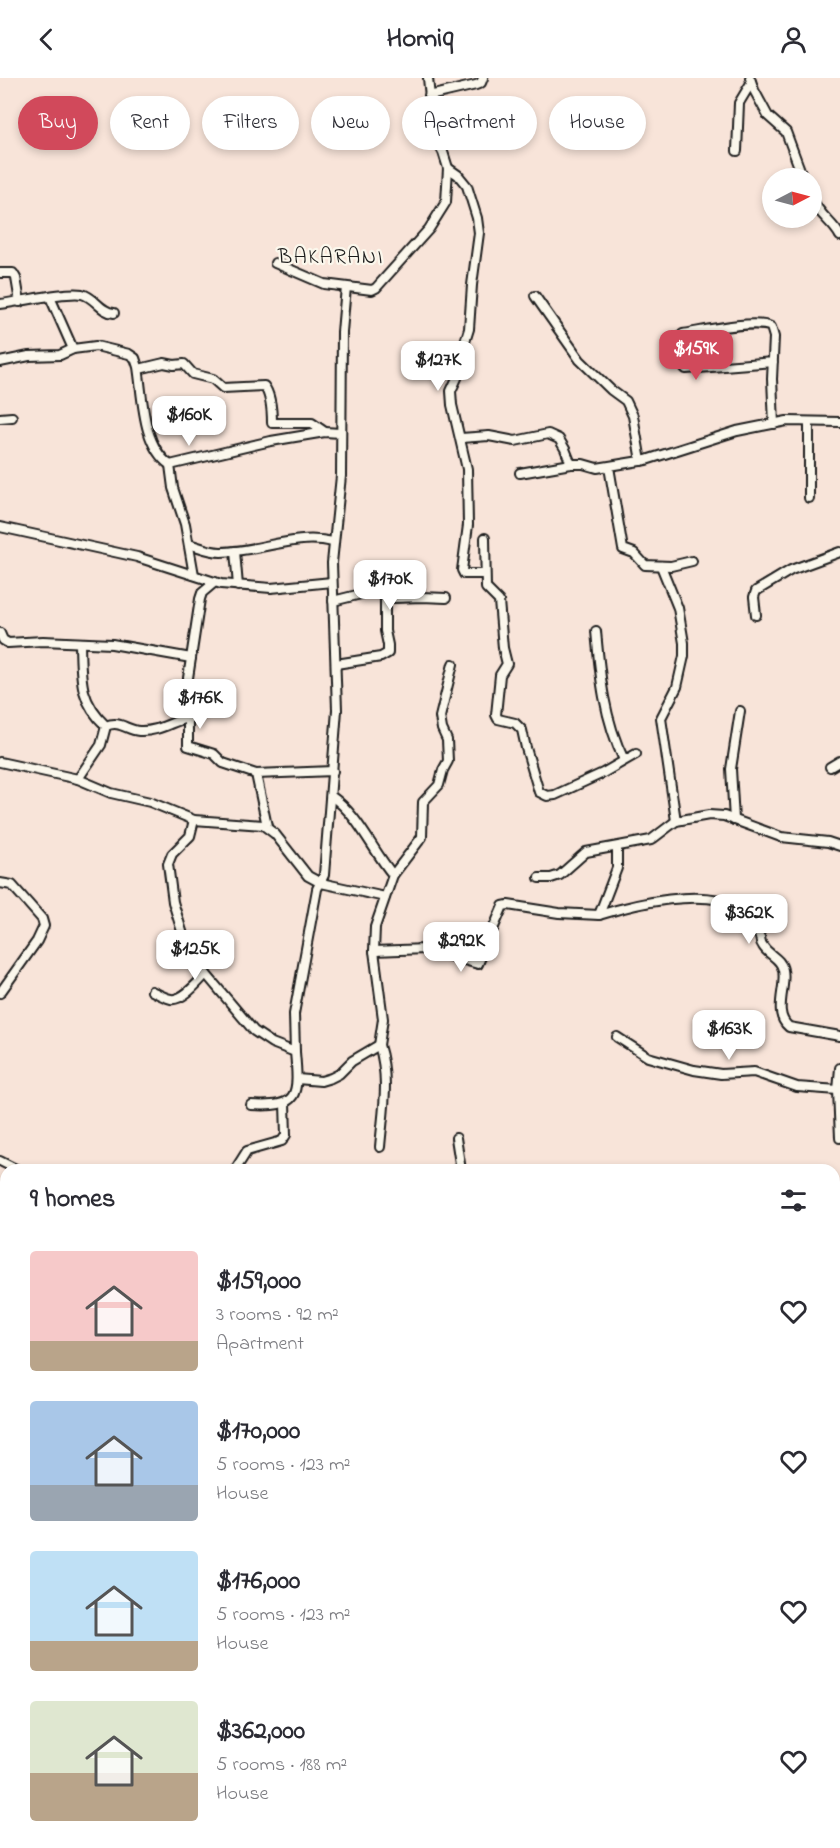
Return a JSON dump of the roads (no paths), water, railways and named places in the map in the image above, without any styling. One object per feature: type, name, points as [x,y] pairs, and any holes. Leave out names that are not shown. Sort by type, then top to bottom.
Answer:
[{"type":"street","points":[[428,78],[429,96],[476,85],[483,78]]},
{"type":"street","points":[[737,151],[739,103],[750,80]]},
{"type":"street","points":[[750,80],[768,116],[786,132],[799,168]]},
{"type":"street","points":[[275,263],[324,284],[374,290],[409,253],[444,208],[448,168],[442,150]]},
{"type":"street","points":[[448,168],[467,186],[479,233],[471,292],[470,329],[457,378],[451,391],[452,405],[467,469],[469,510],[467,543],[462,570],[464,574],[485,574]]},
{"type":"street","points":[[822,215],[840,236]]},
{"type":"street","points":[[0,273],[13,273],[20,302]]},
{"type":"street","points":[[251,1105],[271,1106],[285,1103],[294,1095],[297,1079],[294,1014],[317,889],[324,875],[337,710],[332,582],[333,542],[341,477],[342,332],[346,286]]},
{"type":"street","points":[[0,304],[84,295],[103,310],[114,313]]},
{"type":"street","points":[[535,296],[580,360],[626,401],[633,416],[641,461]]},
{"type":"street","points":[[50,297],[73,349]]},
{"type":"street","points":[[773,362],[686,369],[682,365],[678,337],[683,334],[741,325],[768,325],[772,328],[774,337],[774,424]]},
{"type":"street","points":[[0,362],[29,356],[60,355],[73,349],[99,346],[129,354],[135,358],[151,439],[162,459],[170,465],[173,488],[185,524],[194,575]]},
{"type":"street","points":[[139,369],[164,363],[174,366],[181,364],[193,374],[213,379],[223,388],[264,386],[270,401],[272,423],[309,422],[325,432]]},
{"type":"street","points":[[0,418],[12,417]]},
{"type":"street","points":[[520,473],[571,464],[583,464],[597,468],[641,461],[737,431],[787,421],[840,422]]},
{"type":"street","points":[[808,498],[809,422]]},
{"type":"street","points":[[170,465],[271,441],[325,432],[340,433]]},
{"type":"street","points":[[460,438],[489,436],[514,441],[548,434],[559,439],[571,464]]},
{"type":"street","points":[[609,467],[622,549],[634,553],[645,565],[661,566],[692,561]]},
{"type":"street","points":[[0,527],[137,557],[215,582],[238,586],[271,588],[332,582]]},
{"type":"street","points":[[485,538],[487,591],[499,600],[502,648],[507,664],[500,675],[496,715],[498,718],[515,723],[522,730],[539,792],[548,796],[555,795],[603,773],[636,754]]},
{"type":"street","points":[[189,544],[214,552],[235,551],[272,543],[308,540],[333,542]]},
{"type":"street","points":[[235,551],[238,586]]},
{"type":"street","points":[[756,615],[754,597],[756,591],[791,570],[840,552]]},
{"type":"street","points":[[661,566],[678,608],[684,644],[677,687],[661,718],[676,821]]},
{"type":"street","points":[[215,582],[200,596],[191,658],[187,718],[188,746],[214,754],[223,763],[256,774],[333,771]]},
{"type":"street","points":[[333,602],[373,591],[394,598],[446,598]]},
{"type":"street","points":[[336,663],[381,657],[388,653],[385,631],[385,596]]},
{"type":"street","points":[[596,631],[606,714],[624,760]]},
{"type":"street","points":[[0,633],[3,640],[13,643],[44,641],[132,646],[191,658]]},
{"type":"street","points":[[80,643],[81,674],[89,708],[106,726]]},
{"type":"street","points":[[380,1147],[386,1099],[385,1067],[379,1045],[383,1017],[374,951],[375,927],[393,875],[421,841],[423,802],[437,789],[448,761],[447,740],[440,717],[453,664]]},
{"type":"street","points":[[734,820],[731,769],[740,711]]},
{"type":"street","points":[[106,726],[117,723],[134,730],[148,730],[171,726],[187,718]]},
{"type":"street","points":[[78,779],[101,745],[106,726]]},
{"type":"street","points":[[830,767],[840,761]]},
{"type":"street","points":[[0,762],[78,779],[111,793],[150,802],[194,820],[254,823],[267,826],[304,873],[321,883],[385,897]]},
{"type":"street","points":[[256,774],[267,826]]},
{"type":"street","points":[[331,796],[346,809],[368,837],[380,860],[393,875]]},
{"type":"street","points":[[539,878],[560,875],[586,852],[651,840],[676,821],[709,815],[724,816],[782,837],[808,839],[840,846]]},
{"type":"street","points":[[194,820],[190,836],[172,854],[168,864],[176,916],[184,938],[206,974],[254,1031],[272,1043],[295,1052]]},
{"type":"street","points":[[599,915],[617,868],[617,847]]},
{"type":"street","points":[[0,883],[12,885],[42,920],[44,926],[37,941],[0,993]]},
{"type":"street","points":[[374,951],[426,949],[479,964],[500,910],[504,906],[581,916],[599,915],[676,898],[725,902],[738,907],[759,936],[763,946],[782,966],[784,975],[782,1013],[785,1024],[789,1027],[840,1036]]},
{"type":"street","points":[[152,991],[175,999],[206,974]]},
{"type":"street","points":[[617,1037],[648,1057],[694,1070],[721,1074],[754,1072],[797,1088],[838,1090]]},
{"type":"street","points":[[297,1079],[323,1081],[331,1078],[339,1074],[352,1060],[379,1045]]},
{"type":"street","points":[[840,1068],[838,1090],[840,1138]]},
{"type":"street","points":[[239,1164],[247,1151],[282,1141],[286,1135],[285,1103]]},
{"type":"street","points":[[456,1138],[460,1164]]},
{"type":"district","name":"BAKARANI","points":[[331,258]]}]
